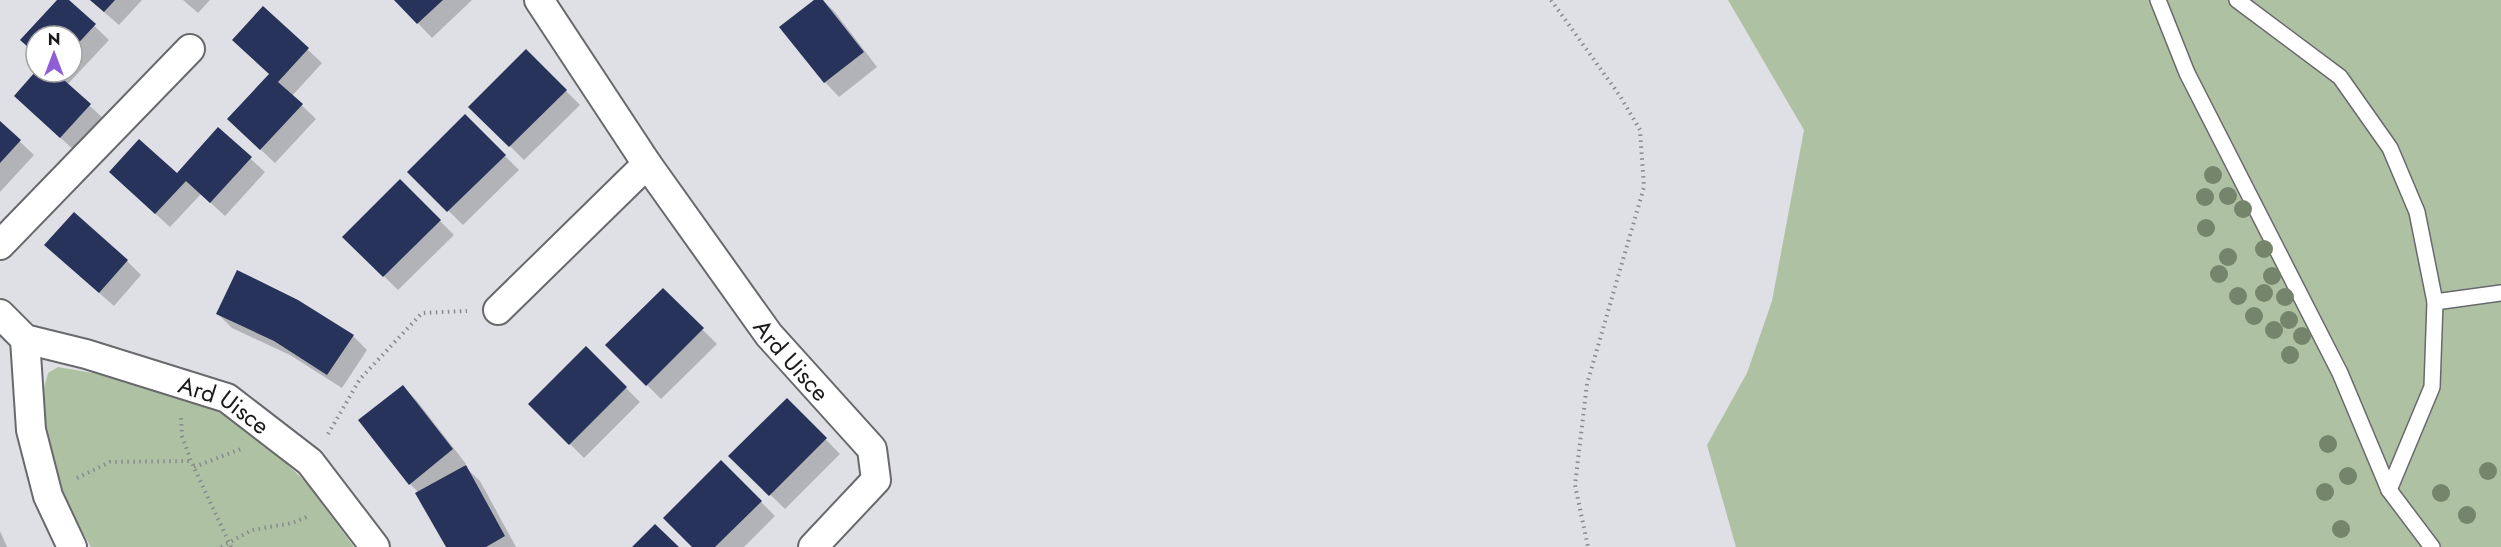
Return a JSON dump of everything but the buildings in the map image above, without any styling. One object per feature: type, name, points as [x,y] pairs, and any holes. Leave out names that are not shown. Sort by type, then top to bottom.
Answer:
[{"type":"street","name":"Ard Uisce","points":[[539,0],[647,164],[769,334],[872,449],[876,480],[813,547]]},
{"type":"street","points":[[0,245],[190,49]]},
{"type":"street","points":[[498,310],[647,164]]},
{"type":"street","points":[[0,314],[25,339],[31,430],[48,496],[72,547]]},
{"type":"street","name":"Ard Uisce","points":[[25,339],[180,381],[227,398],[310,462],[375,547]]},
{"type":"lane","points":[[2158,0],[2187,73],[2340,373],[2389,490],[2432,547]]},
{"type":"lane","points":[[2237,0],[2340,77],[2390,148],[2417,212],[2436,302],[2433,387],[2389,490]]},
{"type":"lane","points":[[2436,302],[2501,293]]},
{"type":"path","points":[[1551,0],[1620,96],[1640,130],[1644,187],[1587,384],[1575,485],[1588,547]]},
{"type":"path","points":[[310,462],[360,379],[422,313],[498,310]]},
{"type":"path","points":[[180,381],[182,436],[229,545]]},
{"type":"path","points":[[194,467],[275,435]]},
{"type":"path","points":[[48,496],[83,474],[110,462],[191,461]]},
{"type":"path","points":[[221,547],[229,545],[252,530],[292,523],[340,502]]},
{"type":"green space","points":[[1728,0],[2501,0],[2501,547],[1736,547],[1707,445],[1747,373],[1772,301],[1804,130]]},
{"type":"green space","points":[[58,367],[121,378],[219,412],[264,443],[306,482],[354,547],[91,547],[57,477],[46,439],[43,394],[48,373]]}]
